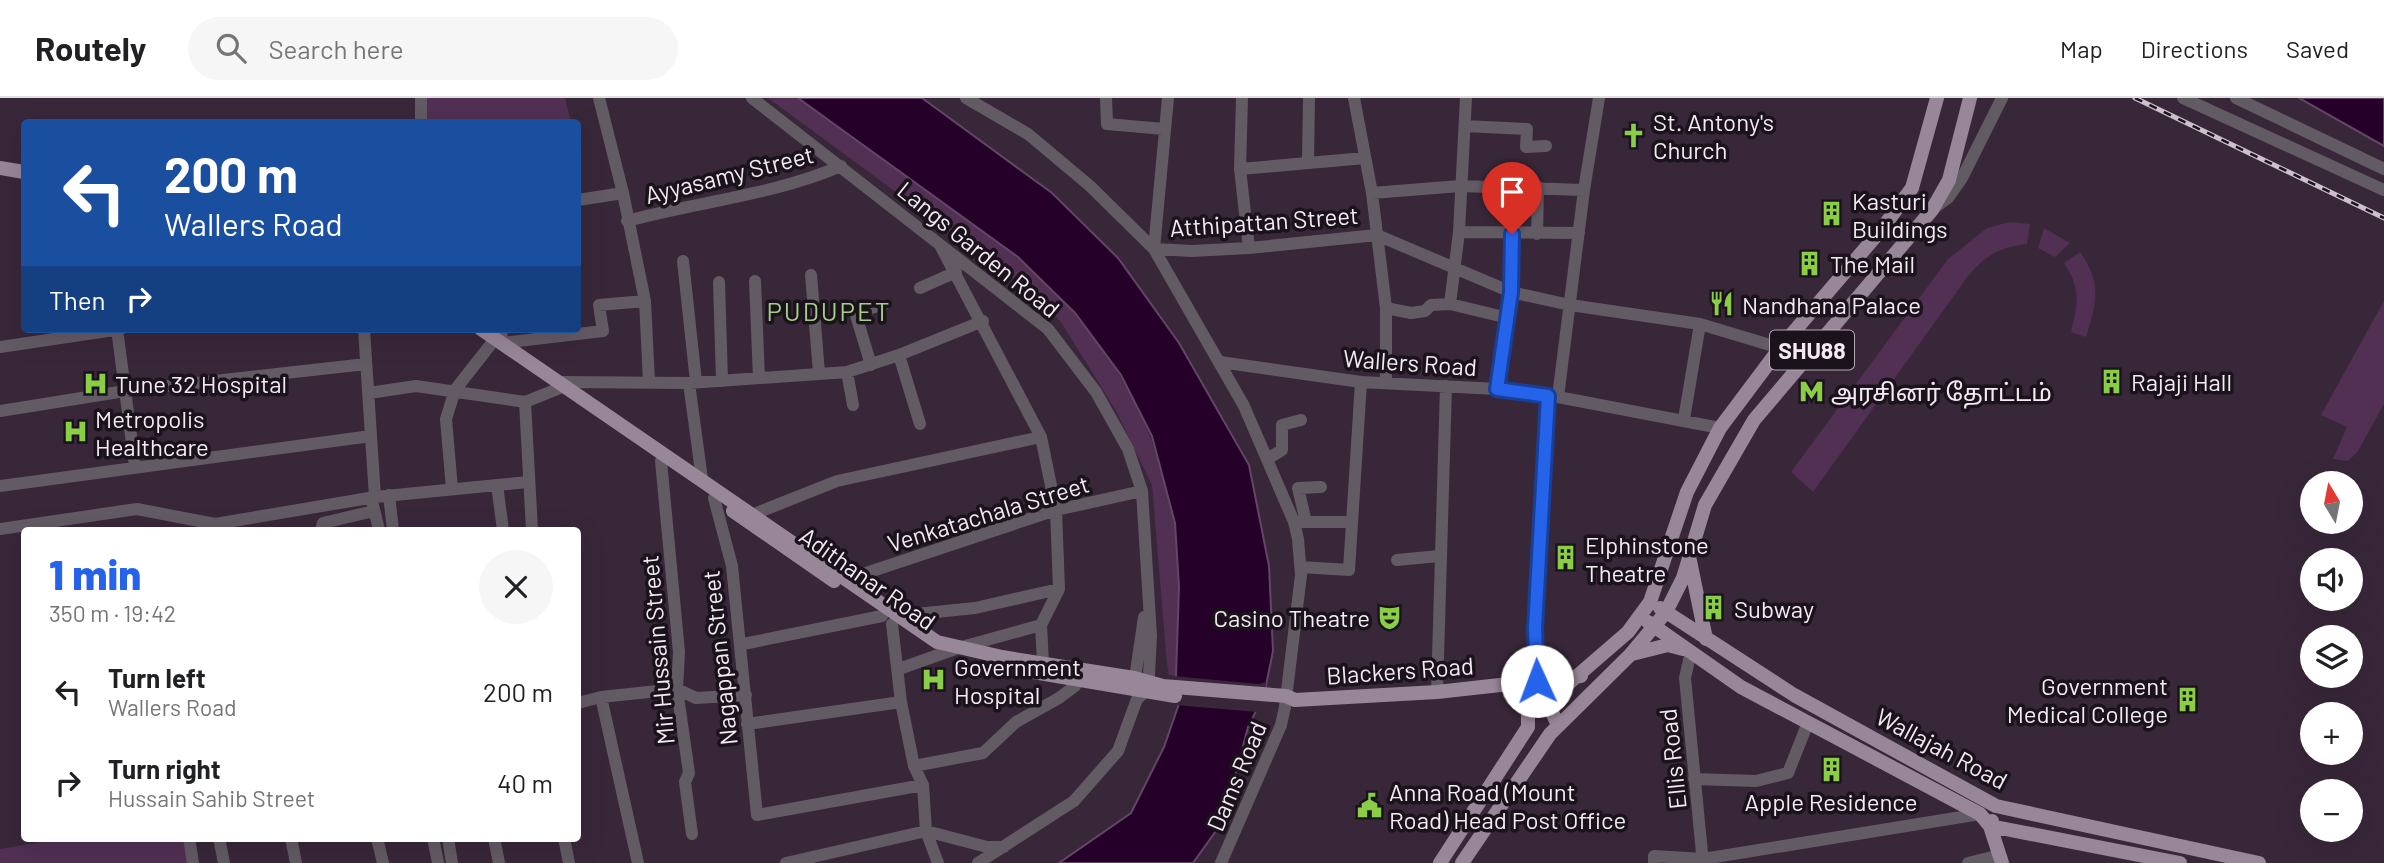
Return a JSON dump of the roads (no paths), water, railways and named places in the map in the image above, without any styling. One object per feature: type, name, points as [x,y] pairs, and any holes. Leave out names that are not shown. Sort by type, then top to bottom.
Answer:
[{"type":"main road","name":"SHU88","points":[[1581,676],[1628,632],[1650,601],[1687,492],[1720,428],[1780,348],[1881,230],[1916,181],[1937,98]]},
{"type":"main road","name":"SHU88","points":[[1462,863],[1554,730],[1630,655],[1666,612],[1683,578],[1705,505],[1754,421],[1931,211],[1949,180],[1970,98]]},
{"type":"main road","points":[[0,168],[21,172]]},
{"type":"main road","points":[[0,177],[21,180]]},
{"type":"main road","name":"Adithanar Road","points":[[499,337],[623,429],[635,432],[848,579],[923,645],[1077,680],[1264,700]]},
{"type":"main road","name":"Adithanar Road","points":[[623,429],[629,439],[891,619]]},
{"type":"main road","points":[[1689,552],[1706,639]]},
{"type":"main road","name":"Wallajah Road","points":[[1650,601],[1794,695],[1996,806],[2259,863]]},
{"type":"main road","name":"Wallajah Road","points":[[1639,617],[1741,687],[1807,725],[1980,814],[1990,826],[2180,863]]},
{"type":"main road","points":[[1630,655],[1644,649],[1668,645],[1691,651]]},
{"type":"main road","name":"Adithanar Road","points":[[951,651],[1043,663],[1139,688]]},
{"type":"main road","points":[[1528,727],[1554,730],[1550,708],[1554,696],[1581,676]]},
{"type":"main road","name":"Blackers Road","points":[[1264,700],[1437,692],[1581,676]]},
{"type":"main road","points":[[1440,863],[1528,727],[1530,712],[1521,683]]},
{"type":"main road","points":[[1996,806],[1990,826],[2001,859]]},
{"type":"street","points":[[421,98],[421,119]]},
{"type":"street","points":[[599,98],[623,193],[645,301],[649,382]]},
{"type":"street","name":"Langs Garden Road","points":[[752,98],[1048,328],[1097,392],[1128,449],[1142,491],[1147,597],[1139,688],[1118,751],[1074,801],[1006,848],[978,863]]},
{"type":"street","points":[[966,98],[1028,134],[1090,186],[1154,248],[1220,362],[1300,522]]},
{"type":"street","points":[[1105,98],[1107,124],[1164,128]]},
{"type":"street","points":[[1154,248],[1168,98]]},
{"type":"street","points":[[1242,98],[1240,169],[1249,248]]},
{"type":"street","points":[[1308,161],[1310,98]]},
{"type":"street","points":[[1354,98],[1372,193],[1386,307],[1386,383]]},
{"type":"street","points":[[1450,304],[1459,232],[1466,98]]},
{"type":"street","points":[[1537,681],[1535,628],[1553,396],[1570,305],[1599,98]]},
{"type":"street","points":[[1931,211],[1948,198],[1962,178],[2002,98]]},
{"type":"street","points":[[2183,98],[2384,190]]},
{"type":"street","points":[[2236,98],[2384,169]]},
{"type":"street","points":[[1465,126],[1527,129],[1526,147],[1546,146]]},
{"type":"street","points":[[1240,169],[1365,158]]},
{"type":"street","name":"Ayyasamy Street","points":[[627,221],[811,179],[841,166]]},
{"type":"street","points":[[1372,193],[1460,186],[1584,190]]},
{"type":"street","points":[[1537,234],[1538,187]]},
{"type":"street","points":[[581,200],[623,193]]},
{"type":"street","points":[[1459,232],[1579,233]]},
{"type":"street","points":[[1497,389],[1511,292],[1512,234]]},
{"type":"street","name":"Atthipattan Street","points":[[1154,248],[1192,251],[1249,248],[1377,235],[1455,265],[1511,292],[1570,305],[1700,324],[1780,348]]},
{"type":"street","points":[[937,240],[983,321],[1041,437],[1056,510],[1059,589],[1041,625],[1043,663]]},
{"type":"street","points":[[682,261],[702,479]]},
{"type":"street","points":[[920,288],[956,272]]},
{"type":"street","points":[[811,275],[819,373]]},
{"type":"street","points":[[755,281],[759,379]]},
{"type":"street","points":[[719,282],[722,381]]},
{"type":"street","points":[[581,332],[603,331],[600,305],[645,301]]},
{"type":"street","points":[[1386,307],[1412,313],[1425,311],[1431,304],[1450,304],[1508,318]]},
{"type":"street","points":[[871,365],[855,312],[883,305]]},
{"type":"street","points":[[369,393],[416,386],[525,402],[562,384],[692,383],[847,372],[899,355],[983,321]]},
{"type":"street","points":[[1684,419],[1700,324]]},
{"type":"street","points":[[0,347],[93,333]]},
{"type":"street","points":[[119,333],[135,466]]},
{"type":"street","points":[[364,333],[377,527]]},
{"type":"street","points":[[452,489],[446,419],[455,390],[499,337],[568,333]]},
{"type":"street","points":[[899,355],[920,424]]},
{"type":"street","name":"Wallers Road","points":[[1220,362],[1361,382],[1497,389],[1553,396],[1720,428]]},
{"type":"street","points":[[0,411],[125,391],[366,364]]},
{"type":"street","points":[[847,372],[853,405]]},
{"type":"street","points":[[1301,568],[1349,570],[1361,382]]},
{"type":"street","points":[[1437,692],[1446,386]]},
{"type":"street","points":[[525,402],[532,527]]},
{"type":"street","points":[[1268,459],[1282,450],[1282,425],[1301,420]]},
{"type":"street","points":[[0,486],[371,436]]},
{"type":"street","points":[[754,514],[837,481],[1041,437]]},
{"type":"street","name":"Mir Hussain Street","points":[[661,461],[679,652],[677,689],[689,773],[685,782],[692,834]]},
{"type":"street","points":[[322,527],[323,523],[389,495],[528,482]]},
{"type":"street","points":[[497,485],[503,527]]},
{"type":"street","points":[[1300,522],[1298,488],[1321,488]]},
{"type":"street","name":"Venkatachala Street","points":[[848,579],[1056,510],[1142,491]]},
{"type":"street","points":[[389,495],[393,527]]},
{"type":"street","name":"Nagappan Street","points":[[714,498],[732,566],[743,644],[747,724],[757,814],[923,785]]},
{"type":"street","points":[[0,529],[137,509],[215,524],[248,524],[374,502]]},
{"type":"street","points":[[1300,522],[1352,522]]},
{"type":"street","name":"Dams Road","points":[[1221,863],[1281,725],[1289,700],[1301,568],[1300,522]]},
{"type":"street","points":[[1397,560],[1439,556]]},
{"type":"street","points":[[743,644],[975,608],[1059,589]]},
{"type":"street","points":[[891,619],[901,702],[914,766],[923,785],[926,831],[938,863]]},
{"type":"street","points":[[899,669],[1041,625]]},
{"type":"street","name":"Ellis Road","points":[[1691,651],[1685,678],[1703,861]]},
{"type":"street","points":[[914,766],[984,753],[1016,722],[1059,698],[1075,686],[1077,680]]},
{"type":"street","points":[[581,702],[601,697],[677,689],[696,698],[746,695]]},
{"type":"street","points":[[601,697],[638,863]]},
{"type":"street","points":[[747,724],[901,702]]},
{"type":"street","points":[[1695,779],[1756,781],[1788,773],[1807,725]]},
{"type":"street","points":[[1654,863],[1654,856],[1703,861],[1980,814]]},
{"type":"street","points":[[786,863],[832,858],[926,831],[987,847],[1006,848]]},
{"type":"street","points":[[190,842],[193,863]]},
{"type":"street","points":[[220,842],[224,863]]},
{"type":"street","points":[[291,842],[293,862]]},
{"type":"street","points":[[378,842],[383,863]]},
{"type":"street","points":[[434,842],[438,863]]},
{"type":"street","points":[[449,842],[452,863]]},
{"type":"street","points":[[495,842],[499,863]]},
{"type":"street","points":[[565,842],[569,863]]},
{"type":"street","points":[[1968,863],[2001,859]]},
{"type":"railway","points":[[2135,98],[2384,218]]},
{"type":"place","name":"St. Antony's Church","points":[[1633,135]]},
{"type":"place","name":"Kasturi Buildings","points":[[1832,214]]},
{"type":"place","name":"The Mail","points":[[1810,263]]},
{"type":"place","name":"Nandhana Palace","points":[[1722,304]]},
{"type":"place","name":"Rajaji Hall","points":[[2111,381]]},
{"type":"place","name":"Tune 32 Hospital","points":[[95,383]]},
{"type":"place","name":"அரசினர் தோட்டம்","points":[[1811,391]]},
{"type":"place","name":"Metropolis Healthcare","points":[[75,432]]},
{"type":"place","name":"Elphinstone Theatre","points":[[1565,558]]},
{"type":"place","name":"Subway","points":[[1714,608]]},
{"type":"place","name":"Casino Theatre","points":[[1390,617]]},
{"type":"place","name":"Government Hospital","points":[[934,680]]},
{"type":"place","name":"Government Medical College","points":[[2188,699]]},
{"type":"place","name":"Apple Residence","points":[[1831,770]]},
{"type":"place","name":"Anna Road (Mount Road) Head Post Office","points":[[1369,805]]},
{"type":"district","name":"PUDUPET","points":[[829,310]]}]
